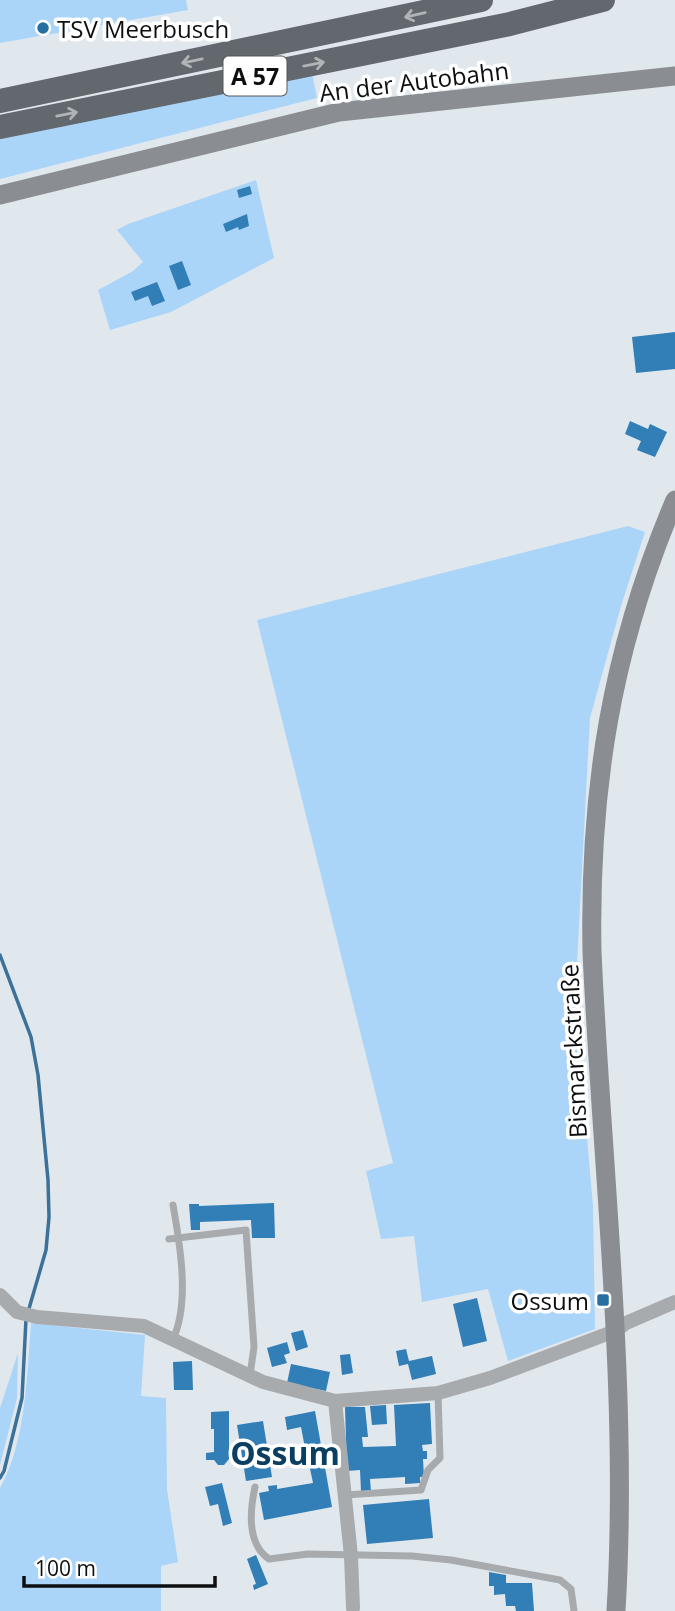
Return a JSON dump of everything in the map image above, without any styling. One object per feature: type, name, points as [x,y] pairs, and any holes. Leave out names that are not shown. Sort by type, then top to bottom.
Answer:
[{"type":"highway","name":"A 57","points":[[0,100],[481,0]]},
{"type":"highway","name":"A 57","points":[[0,127],[510,24],[603,0]]},
{"type":"street","name":"An der Autobahn","points":[[0,195],[339,112],[675,76]]},
{"type":"street","name":"Bismarckstraße","points":[[616,1611],[625,1325],[592,952],[594,818],[610,707],[622,652],[645,576],[675,500]]},
{"type":"street","points":[[0,1295],[17,1312],[37,1317],[144,1326],[250,1375],[281,1387],[335,1401],[438,1393],[490,1378],[625,1325],[675,1302]]},
{"type":"street","points":[[335,1401],[351,1556],[349,1610]]},
{"type":"lane","points":[[173,1205],[179,1238],[182,1309],[181,1320],[173,1339]]},
{"type":"lane","points":[[169,1239],[246,1230],[254,1347],[250,1375]]},
{"type":"lane","points":[[344,1495],[421,1490],[428,1470],[440,1458],[438,1393]]},
{"type":"lane","points":[[255,1488],[251,1505],[252,1527],[255,1539],[269,1559],[308,1554],[412,1556],[451,1560],[560,1580],[571,1589],[574,1611]]},
{"type":"shaded area","name":"TSV Meerbusch","points":[[0,0],[186,0],[188,10],[0,43]]},
{"type":"shaded area","points":[[312,73],[317,98],[0,179],[0,136]]},
{"type":"shaded area","points":[[256,180],[274,258],[171,312],[110,330],[98,290],[133,271],[143,262],[117,230]]},
{"type":"shaded area","points":[[628,526],[645,532],[590,718],[575,1001],[593,1206],[595,1329],[508,1361],[488,1289],[422,1302],[414,1236],[381,1239],[366,1171],[393,1163],[257,620]]},
{"type":"shaded area","points":[[31,1323],[145,1335],[141,1396],[166,1398],[167,1489],[178,1562],[161,1566],[161,1611],[0,1611],[0,1488],[15,1450],[24,1408]]},
{"type":"shaded area","points":[[18,1353],[17,1398],[0,1465],[0,1408]]},
{"type":"building","points":[[250,186],[252,194],[239,198],[237,190]]},
{"type":"building","points":[[247,214],[249,226],[226,232],[223,224]]},
{"type":"building","points":[[182,261],[191,285],[178,290],[169,266]]},
{"type":"building","points":[[157,282],[165,301],[152,306],[148,296],[135,301],[131,292]]},
{"type":"building","points":[[675,332],[675,369],[636,373],[632,337]]},
{"type":"building","points":[[630,421],[648,429],[650,424],[667,432],[655,457],[637,450],[641,441],[625,434]]},
{"type":"building","points":[[274,1203],[275,1238],[252,1238],[251,1220],[200,1222],[200,1230],[191,1230],[189,1204],[199,1206]]},
{"type":"building","points":[[477,1298],[487,1341],[463,1347],[453,1304]]},
{"type":"building","points":[[303,1330],[308,1347],[296,1351],[291,1333]]},
{"type":"building","points":[[287,1342],[290,1353],[284,1355],[287,1363],[272,1367],[267,1348]]},
{"type":"building","points":[[406,1349],[409,1361],[432,1356],[436,1374],[412,1380],[408,1364],[399,1366],[396,1351]]},
{"type":"building","points":[[350,1354],[353,1373],[342,1375],[340,1355]]},
{"type":"building","points":[[192,1361],[193,1390],[174,1390],[173,1362]]},
{"type":"building","points":[[291,1364],[330,1372],[326,1391],[287,1383]]},
{"type":"building","points":[[430,1403],[432,1444],[422,1445],[423,1451],[427,1451],[427,1459],[423,1459],[424,1477],[420,1477],[420,1483],[405,1484],[405,1477],[370,1479],[371,1491],[361,1491],[360,1470],[347,1471],[345,1407],[365,1407],[368,1437],[362,1437],[363,1447],[396,1446],[394,1405]]},
{"type":"building","points":[[386,1405],[387,1424],[372,1425],[370,1406]]},
{"type":"building","points":[[229,1411],[229,1459],[224,1465],[218,1465],[214,1460],[206,1460],[206,1453],[214,1452],[211,1412]]},
{"type":"building","points":[[315,1411],[332,1507],[264,1520],[259,1493],[269,1491],[268,1486],[277,1485],[277,1489],[313,1483],[308,1459],[300,1460],[298,1449],[305,1448],[301,1427],[287,1430],[285,1417]]},
{"type":"building","points":[[263,1421],[272,1477],[246,1481],[237,1425]]},
{"type":"building","points":[[222,1483],[232,1523],[223,1526],[218,1504],[210,1506],[205,1487]]},
{"type":"building","points":[[429,1499],[433,1538],[367,1544],[363,1505]]},
{"type":"building","points":[[256,1555],[268,1584],[254,1590],[253,1585],[256,1584],[247,1559]]},
{"type":"building","points":[[489,1572],[506,1575],[506,1583],[532,1583],[534,1611],[516,1611],[515,1606],[506,1606],[505,1594],[494,1595],[494,1586],[489,1586]]},
{"type":"waterway","points":[[0,955],[31,1037],[38,1075],[48,1180],[46,1250],[28,1312]]},
{"type":"waterway","points":[[0,1478],[22,1398],[26,1319]]},
{"type":"place","name":"TSV Meerbusch","points":[[43,28]]},
{"type":"place","name":"Ossum","points":[[603,1300]]},
{"type":"district","name":"Ossum","points":[[285,1452]]}]
